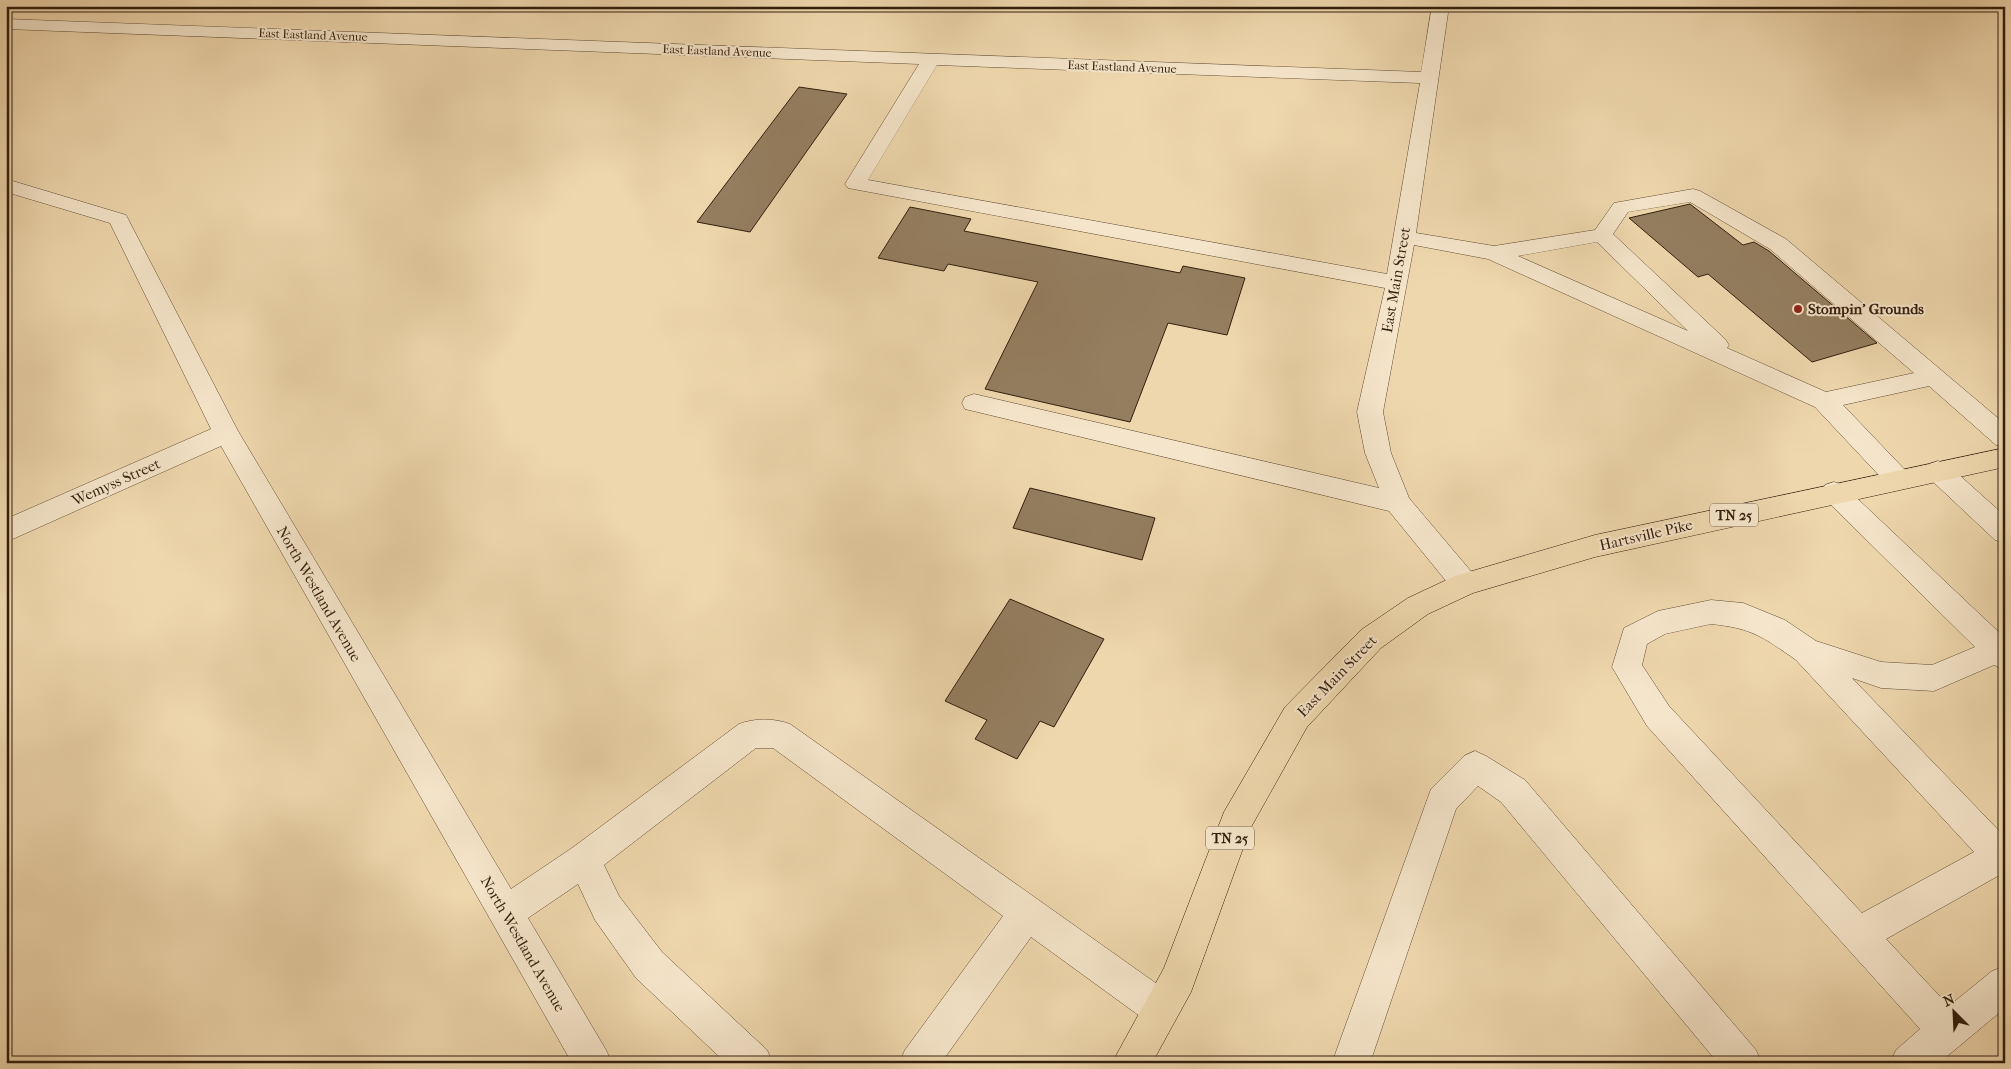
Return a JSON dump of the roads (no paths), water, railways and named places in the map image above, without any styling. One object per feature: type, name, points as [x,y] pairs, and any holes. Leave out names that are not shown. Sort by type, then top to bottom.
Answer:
[{"type":"main road","name":"Hartsville Pike","points":[[1465,584],[1595,546],[1834,492],[2005,457]]},
{"type":"main road","name":"East Main Street","points":[[1131,1063],[1178,979],[1236,822],[1296,717],[1371,640],[1418,606],[1465,584]]},
{"type":"street","name":"East Main Street","points":[[1441,6],[1428,78],[1397,283],[1370,412],[1378,453],[1398,503],[1465,584]]},
{"type":"street","name":"East Eastland Avenue","points":[[6,24],[781,53],[775,69],[854,74],[859,56],[1428,78]]},
{"type":"street","points":[[931,59],[909,78],[855,184],[1397,283]]},
{"type":"street","name":"North Westland Avenue","points":[[6,185],[119,219],[226,433],[593,1063]]},
{"type":"street","points":[[1494,253],[1602,235],[1621,206],[1694,195],[1778,244],[2005,438]]},
{"type":"street","points":[[1602,235],[1732,360]]},
{"type":"street","points":[[1404,237],[1494,253],[1824,401],[1898,479]]},
{"type":"street","points":[[1824,401],[1934,377]]},
{"type":"street","points":[[974,403],[1398,503]]},
{"type":"street","name":"Wemyss Street","points":[[6,530],[226,433]]},
{"type":"street","points":[[1938,471],[2005,532]]},
{"type":"street","points":[[1807,651],[1881,675],[1934,678],[2001,654],[1834,492]]},
{"type":"street","points":[[1858,935],[2000,856],[1807,651],[1775,629],[1743,615],[1711,612],[1658,623],[1634,637],[1627,668],[1658,716],[1858,935],[1947,1031]]},
{"type":"street","points":[[505,913],[584,860],[750,734],[779,734],[1161,1009]]},
{"type":"street","points":[[1350,1063],[1443,800],[1475,766],[1513,791],[1743,1063]]},
{"type":"street","points":[[584,860],[607,908],[649,965],[754,1063]]},
{"type":"street","points":[[918,1063],[1027,913]]},
{"type":"street","points":[[1908,1063],[2005,984]]},
{"type":"place","name":"Stompin’ Grounds","points":[[1798,309]]}]
